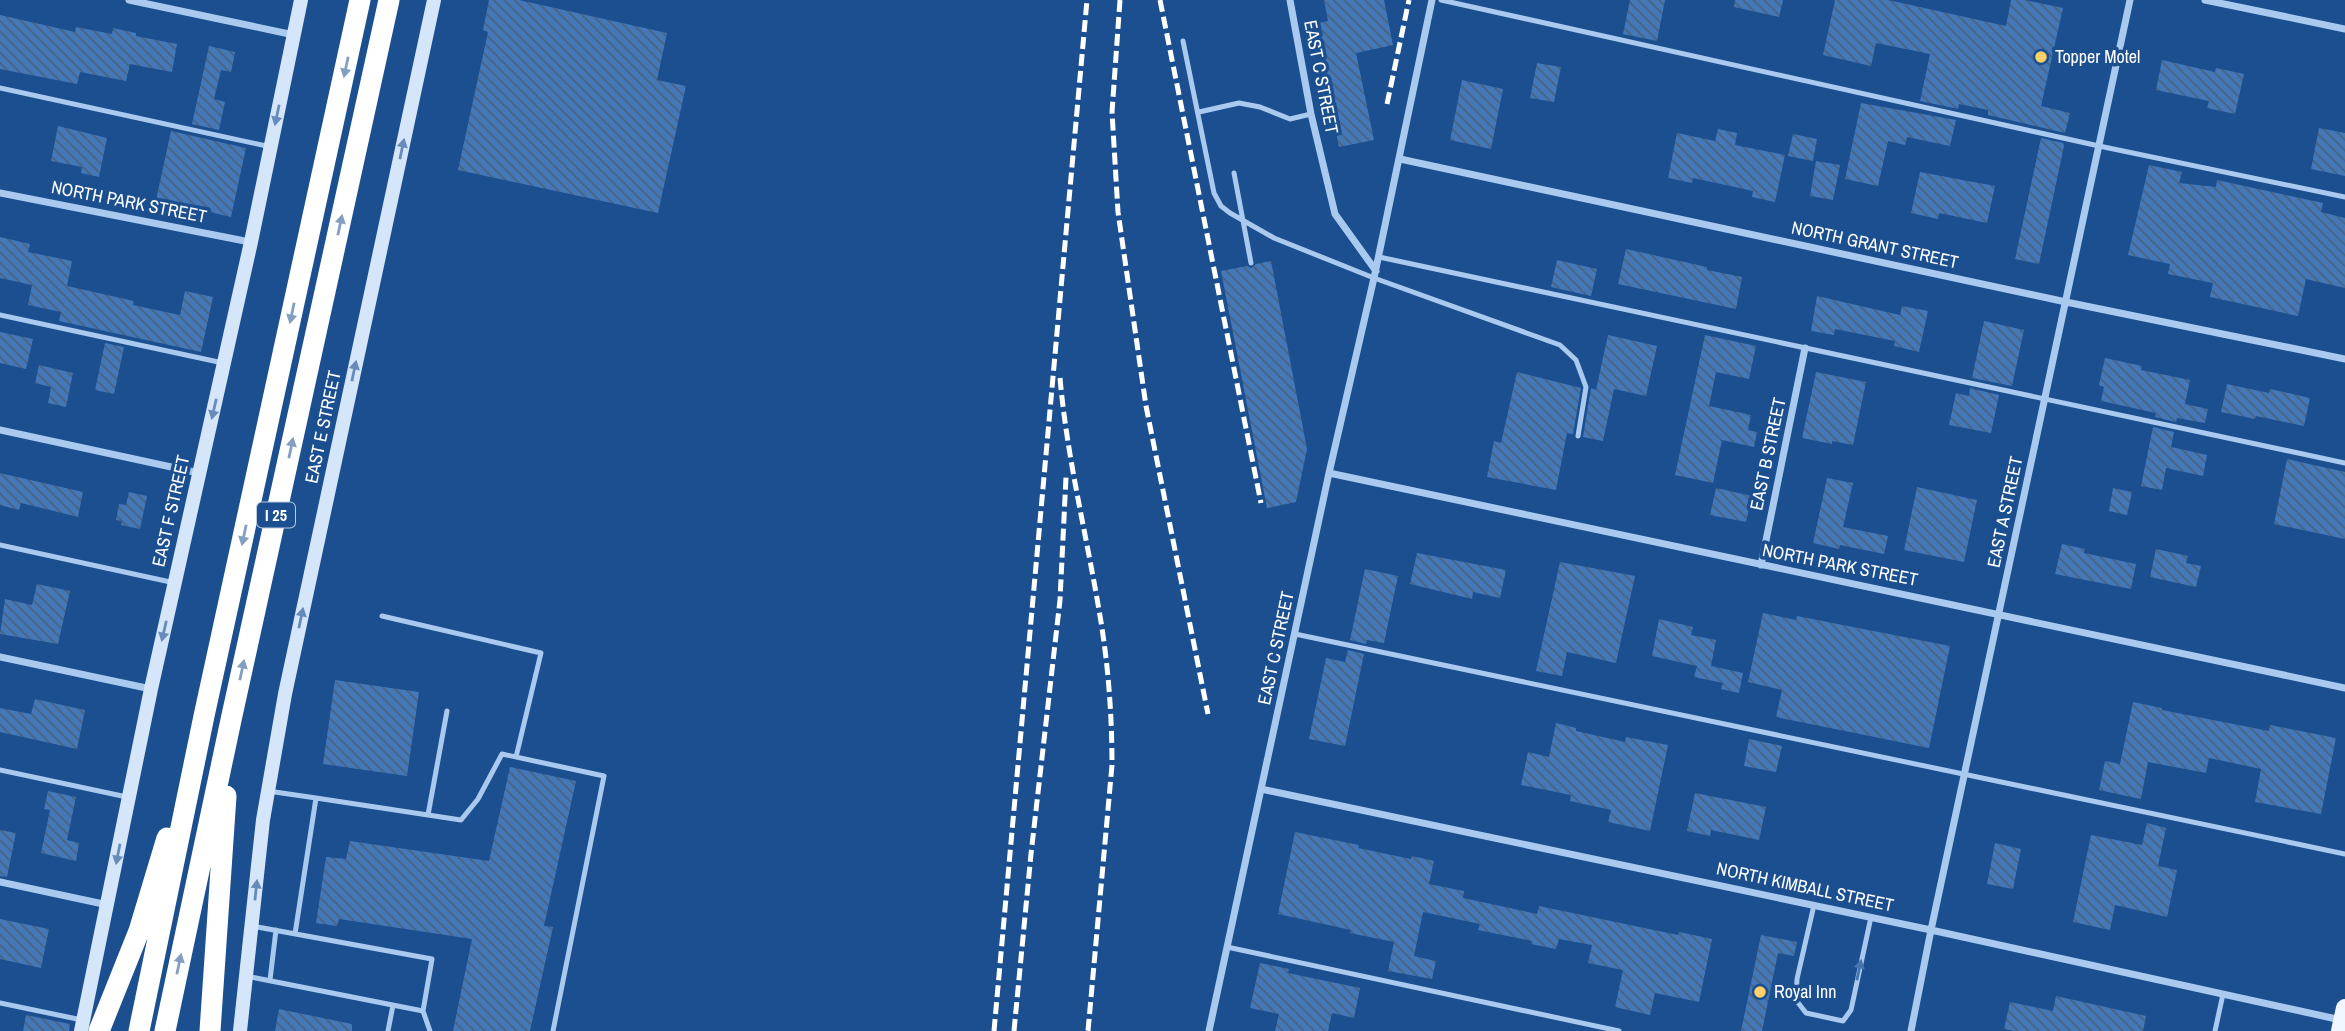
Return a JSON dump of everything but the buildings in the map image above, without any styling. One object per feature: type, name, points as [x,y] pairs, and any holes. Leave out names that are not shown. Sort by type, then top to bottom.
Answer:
[{"type":"highway","name":"I 25","points":[[139,1031],[204,716],[359,0]]},
{"type":"highway","name":"I 25","points":[[165,1031],[390,0]]},
{"type":"highway","points":[[88,1027],[139,931],[204,716]]},
{"type":"highway","points":[[210,1031],[231,720]]},
{"type":"main road","name":"EAST F STREET","points":[[88,1027],[108,905],[151,689],[251,242],[301,0]]},
{"type":"main road","name":"EAST E STREET","points":[[240,1031],[268,791],[285,694],[434,0]]},
{"type":"street","points":[[129,0],[293,35]]},
{"type":"street","name":"EAST C STREET","points":[[1290,0],[1311,114],[1335,214],[1375,275]]},
{"type":"street","name":"EAST C STREET","points":[[1209,1031],[1329,473],[1379,257],[1432,0]]},
{"type":"street","name":"EAST A STREET","points":[[1911,1031],[2130,0]]},
{"type":"street","points":[[2205,0],[2345,29]]},
{"type":"street","name":"NORTH GRANT STREET","points":[[1400,159],[2345,359]]},
{"type":"street","name":"NORTH PARK STREET","points":[[0,193],[251,242]]},
{"type":"street","name":"EAST B STREET","points":[[1761,565],[1805,348]]},
{"type":"street","points":[[0,430],[199,473]]},
{"type":"street","name":"NORTH PARK STREET","points":[[1329,473],[2345,688]]},
{"type":"street","points":[[0,657],[151,689]]},
{"type":"street","name":"NORTH KIMBALL STREET","points":[[1261,789],[1871,917],[2343,1020]]},
{"type":"street","points":[[0,882],[108,905]]},
{"type":"lane","points":[[1441,0],[2099,146],[2345,197]]},
{"type":"lane","points":[[1183,41],[1214,193],[1221,206],[1274,237],[1560,345],[1576,360],[1586,387],[1578,436]]},
{"type":"lane","points":[[0,88],[271,146]]},
{"type":"lane","points":[[1199,112],[1239,103],[1260,107],[1290,119],[1311,114]]},
{"type":"lane","points":[[1234,173],[1251,263]]},
{"type":"lane","points":[[1379,257],[2345,463]]},
{"type":"lane","points":[[0,315],[224,363]]},
{"type":"lane","points":[[0,545],[175,583]]},
{"type":"lane","points":[[382,616],[541,653],[516,757]]},
{"type":"lane","points":[[1295,634],[2345,854]]},
{"type":"lane","points":[[428,815],[447,711]]},
{"type":"lane","points":[[268,791],[460,820],[478,799],[502,754],[604,776],[554,1031]]},
{"type":"lane","points":[[0,770],[130,797]]},
{"type":"lane","points":[[295,934],[316,798]]},
{"type":"lane","points":[[1814,905],[1797,979],[1796,1000],[1806,1013],[1843,1021],[1851,1010],[1871,917]]},
{"type":"lane","points":[[252,926],[432,959],[424,1011],[430,1031]]},
{"type":"lane","points":[[270,980],[276,930]]},
{"type":"lane","points":[[1227,947],[1619,1031]]},
{"type":"lane","points":[[246,976],[424,1011]]},
{"type":"lane","points":[[2215,1031],[2223,994]]},
{"type":"lane","points":[[0,1003],[88,1027]]},
{"type":"lane","points":[[388,1031],[393,1005]]},
{"type":"railway","points":[[994,1031],[1087,0]]},
{"type":"railway","points":[[1120,0],[1112,112],[1118,212],[1146,406],[1208,714]]},
{"type":"railway","points":[[1160,0],[1261,503]]},
{"type":"railway","points":[[1387,104],[1409,0]]},
{"type":"railway","points":[[1060,378],[1072,466],[1102,629],[1111,726],[1112,765],[1088,1031]]},
{"type":"railway","points":[[1014,1031],[1060,600],[1066,477]]},
{"type":"place","name":"Topper Motel","points":[[2041,57]]},
{"type":"place","name":"Royal Inn","points":[[1760,992]]}]
